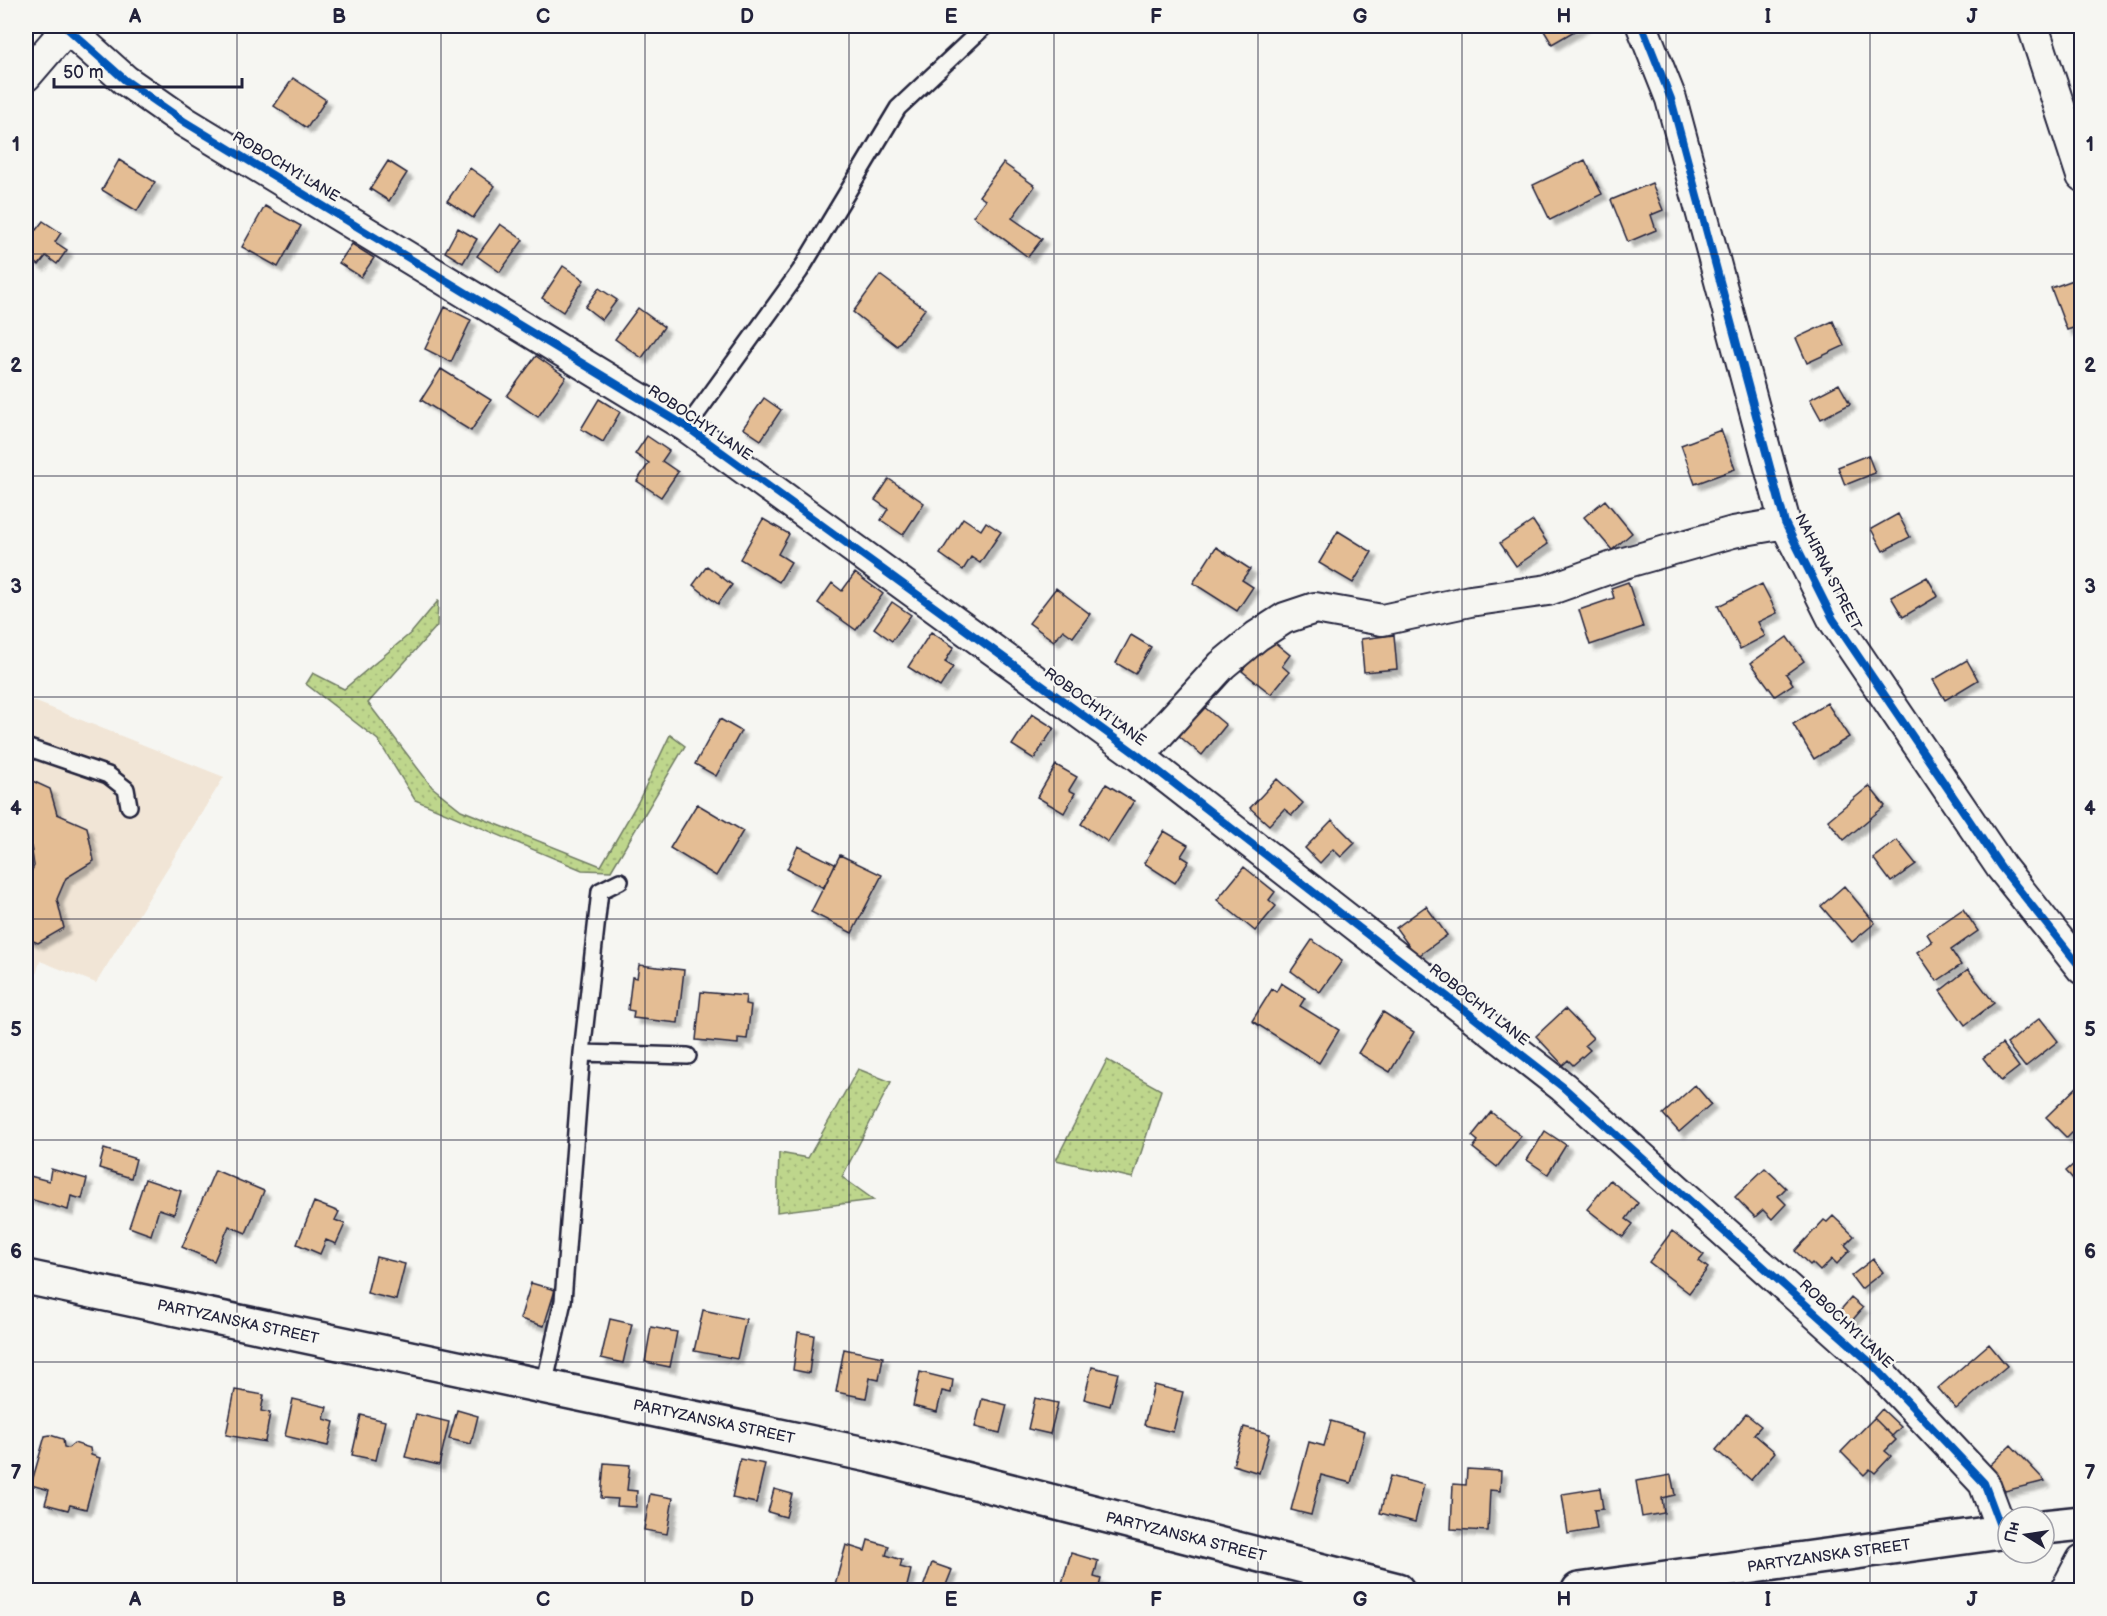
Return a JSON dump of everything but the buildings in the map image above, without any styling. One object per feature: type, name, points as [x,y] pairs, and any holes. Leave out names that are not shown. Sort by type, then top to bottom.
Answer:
[{"type":"main road","name":"PARTYZANSKA STREET","points":[[26,1277],[874,1456],[1397,1590]]},
{"type":"main road","points":[[2056,1525],[2082,1522]]},
{"type":"main road","name":"PARTYZANSKA STREET","points":[[1579,1590],[1692,1582],[1996,1532]]},
{"type":"street","name":"NAHIRNA STREET","points":[[1642,26],[1671,99],[1785,523],[1833,619],[2001,867],[2082,969]]},
{"type":"street","points":[[2033,26],[2082,176]]},
{"type":"street","name":"ROBOCHYI LANE","points":[[68,27],[125,80],[185,122],[687,427],[1139,756],[1563,1087],[1873,1365],[1984,1483],[1996,1510]]},
{"type":"street","points":[[26,76],[68,27]]},
{"type":"street","points":[[1139,756],[1222,665],[1257,636],[1286,618],[1315,608],[1382,620],[1470,601],[1548,590],[1624,564],[1733,532],[1785,523]]},
{"type":"street","points":[[2066,1590],[2082,1560]]},
{"type":"lane","points":[[687,427],[800,271],[898,108],[985,26]]},
{"type":"lane","points":[[26,747],[108,775],[126,789],[129,806]]},
{"type":"lane","points":[[544,1386],[562,1301],[582,1053],[600,891],[620,881]]},
{"type":"lane","points":[[582,1053],[687,1056]]},
{"type":"shaded area","points":[[26,698],[224,777],[96,983],[40,961],[26,1011]]},
{"type":"green space","points":[[438,601],[437,626],[368,703],[432,787],[461,810],[601,866],[638,802],[670,735],[685,746],[611,871],[582,870],[415,800],[378,740],[306,684],[313,673],[344,689],[412,632]]},
{"type":"green space","points":[[1107,1060],[1161,1090],[1133,1178],[1056,1160]]},
{"type":"green space","points":[[858,1069],[891,1082],[842,1177],[874,1200],[777,1212],[779,1153],[808,1158]]},
{"type":"cycle path","points":[[1642,26],[1671,99],[1785,523],[1833,619],[2001,867],[2082,969]]},
{"type":"cycle path","points":[[67,28],[125,80],[185,122],[687,427],[1139,756],[1563,1087],[1873,1365],[1984,1483],[1996,1515]]}]
